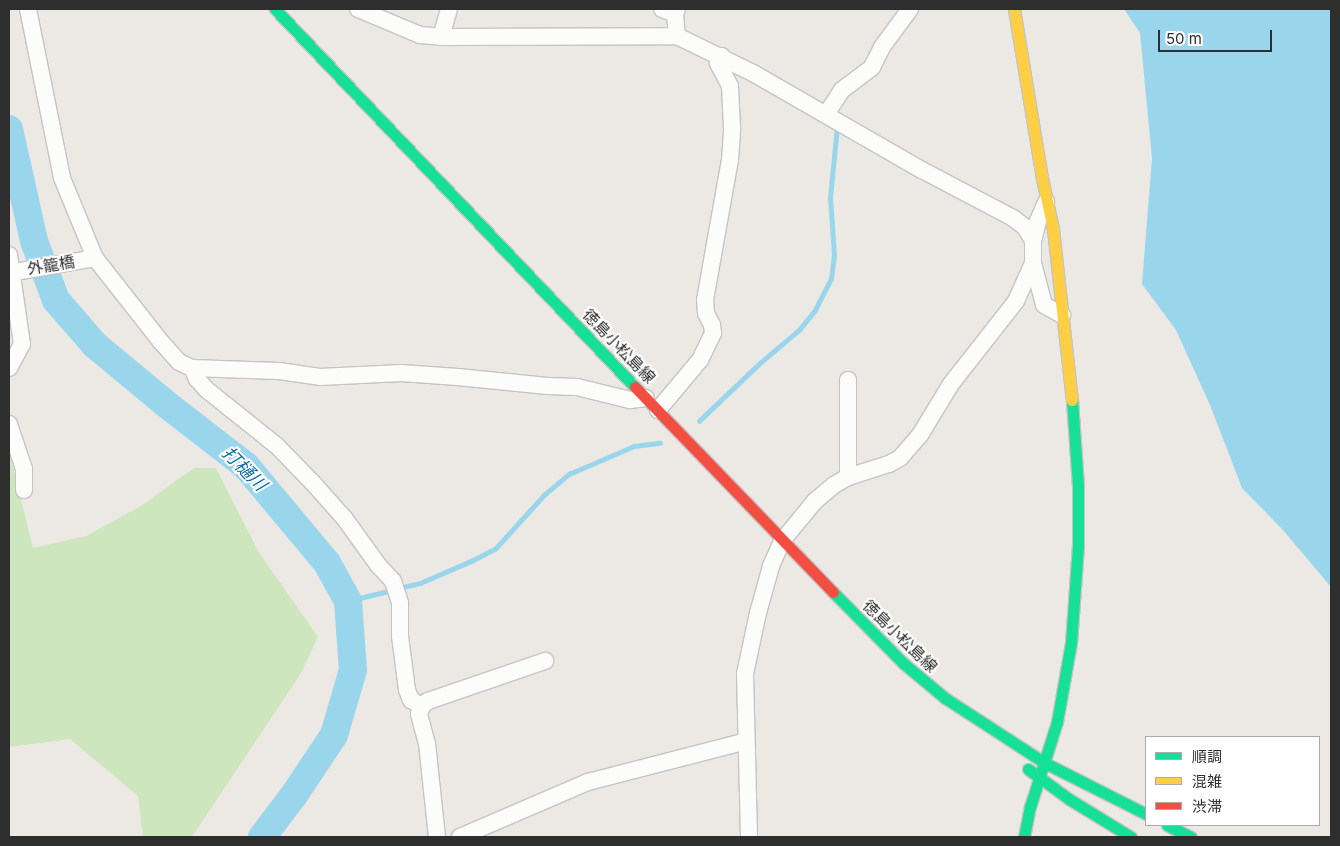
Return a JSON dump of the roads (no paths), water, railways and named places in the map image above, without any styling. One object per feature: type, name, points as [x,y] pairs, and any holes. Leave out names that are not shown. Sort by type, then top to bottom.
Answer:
[{"type":"main road","name":"徳島小松島線","points":[[275,9],[782,541],[903,663],[1004,751]]},
{"type":"main road","points":[[1014,9],[1046,202],[1053,229],[1072,401],[1078,486],[1078,544],[1072,643],[1064,691],[1045,763],[1030,807],[1024,837]]},
{"type":"main road","name":"徳島小松島線","points":[[945,698],[1045,763],[1145,813]]},
{"type":"main road","points":[[1018,762],[1069,799],[1131,837]]},
{"type":"main road","points":[[1169,826],[1191,837]]},
{"type":"street","points":[[28,9],[62,178],[90,259],[179,362],[192,368],[279,371],[320,376],[402,373],[458,376],[548,386],[577,387],[630,400],[646,398]]},
{"type":"street","points":[[358,9],[420,35],[441,38],[677,36],[722,56],[826,113],[922,170],[1013,218],[1025,227],[1033,241]]},
{"type":"street","points":[[441,38],[449,9]]},
{"type":"street","points":[[826,113],[842,90],[872,67],[882,47],[910,9]]},
{"type":"street","points":[[671,11],[677,36]]},
{"type":"street","points":[[658,410],[700,360],[713,333],[712,325],[706,314],[705,300],[730,160],[732,128],[730,86],[718,63],[722,56]]},
{"type":"street","points":[[1046,202],[1038,221],[1033,241],[1033,263],[1044,305],[1062,315]]},
{"type":"street","points":[[9,255],[13,272],[22,344],[9,368]]},
{"type":"street","name":"外籠橋","points":[[13,272],[90,259]]},
{"type":"street","points":[[749,837],[745,674],[748,655],[771,566],[782,541],[815,501],[848,477],[888,464],[900,458],[920,435],[951,384],[1016,301],[1033,263]]},
{"type":"street","points":[[192,368],[197,379],[207,390],[276,445],[313,483],[345,519],[378,565],[393,582],[400,603],[400,636],[407,690],[411,700],[422,706]]},
{"type":"street","points":[[848,380],[848,477]]},
{"type":"street","points":[[9,424],[24,469],[24,490]]},
{"type":"street","points":[[436,837],[427,744],[419,714],[422,706],[428,701],[544,661]]},
{"type":"street","points":[[460,837],[588,782],[746,741]]},
{"type":"water","points":[[1124,9],[1331,9],[1331,587],[1283,530],[1242,488],[1210,405],[1176,330],[1142,284],[1152,158],[1140,33]]},
{"type":"waterway","points":[[699,421],[760,363],[799,330],[815,310],[831,279],[834,255],[830,198],[837,127]]},
{"type":"waterway","name":"打樋川","points":[[9,129],[34,241],[56,300],[95,345],[166,404],[246,466],[327,563],[348,601],[353,670],[334,735],[294,795],[262,837]]},
{"type":"waterway","points":[[399,588],[420,583],[495,549],[544,495],[569,474],[634,446],[660,443]]},
{"type":"waterway","points":[[348,601],[392,590]]}]
